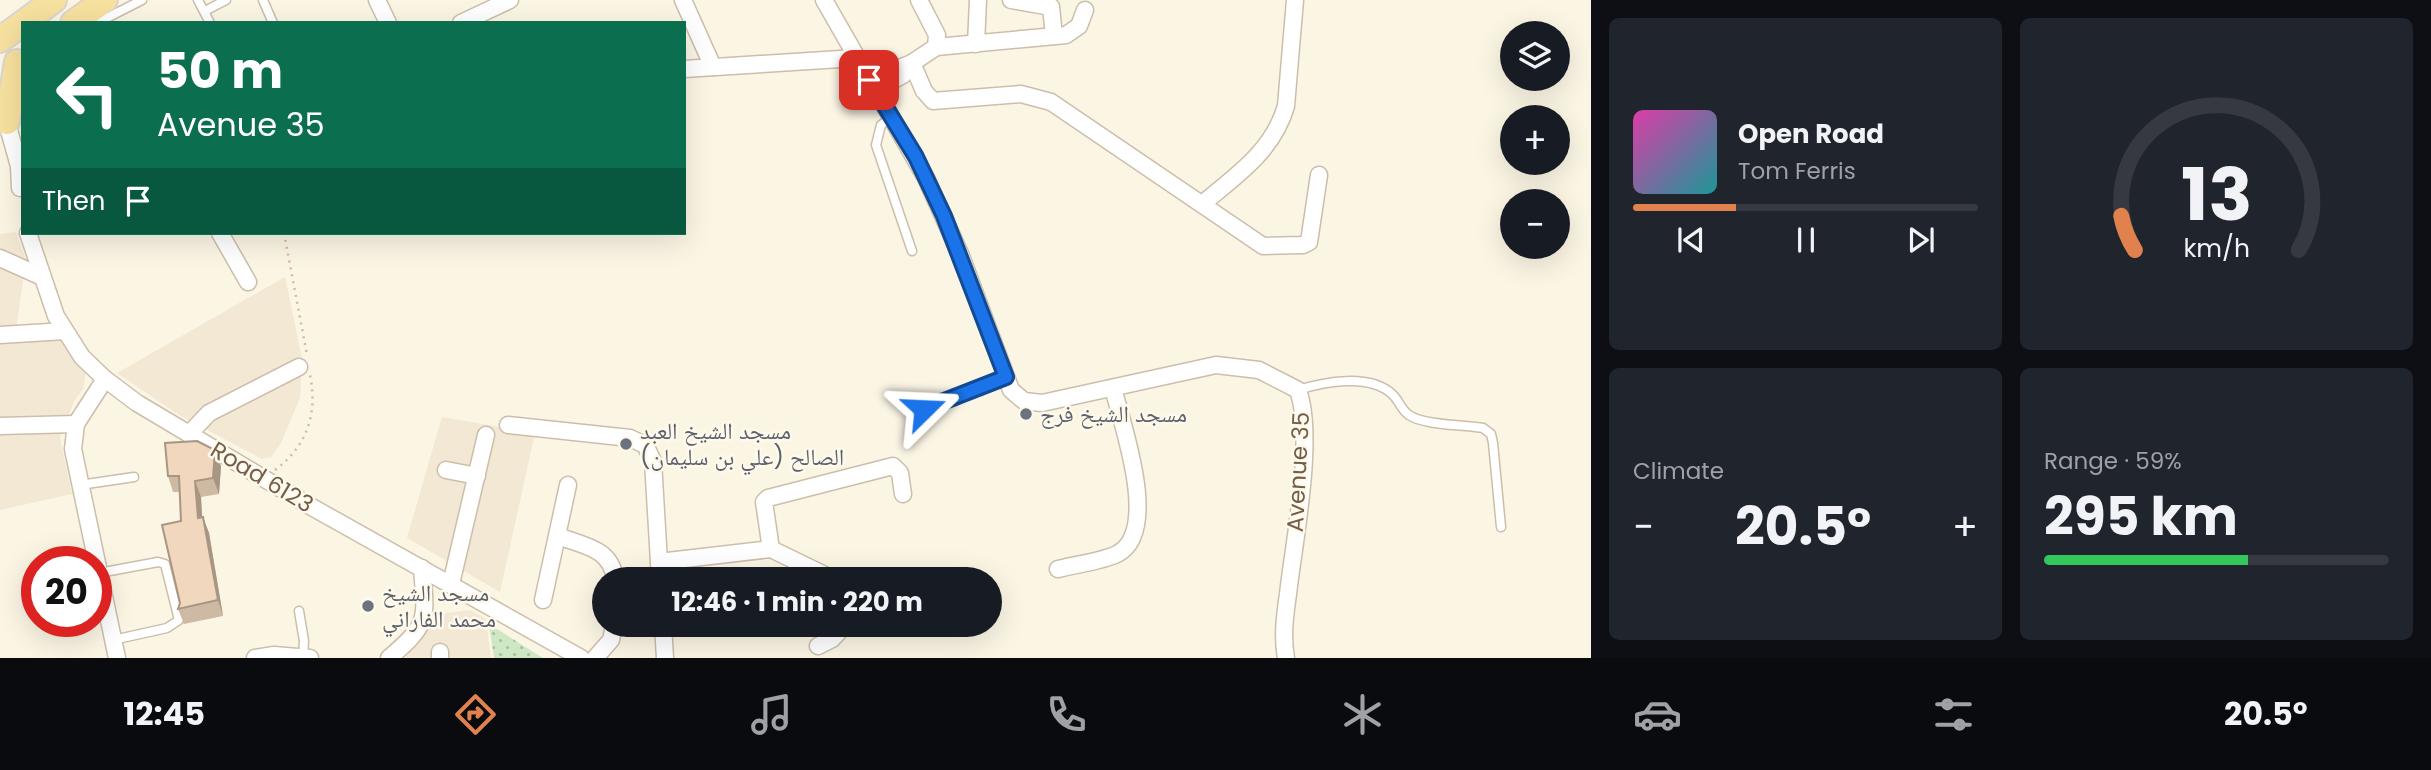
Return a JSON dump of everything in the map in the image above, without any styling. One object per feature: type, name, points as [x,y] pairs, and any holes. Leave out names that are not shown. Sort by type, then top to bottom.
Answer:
[{"type":"main road","points":[[26,21],[54,0]]},
{"type":"main road","points":[[86,21],[105,0]]},
{"type":"main road","points":[[0,40],[21,24]]},
{"type":"main road","points":[[2,118],[13,64]]},
{"type":"street","points":[[377,0],[387,21]]},
{"type":"street","points":[[465,21],[510,0]]},
{"type":"street","points":[[683,0],[713,67]]},
{"type":"street","name":"Avenue 35","points":[[824,0],[916,157],[944,216],[1011,390],[1024,401],[1042,403],[1216,365],[1259,370],[1298,390],[1304,406],[1303,454],[1284,628],[1286,658]]},
{"type":"street","points":[[919,0],[937,34],[936,47]]},
{"type":"street","points":[[976,44],[978,0]]},
{"type":"street","points":[[1011,0],[1051,7],[1054,36]]},
{"type":"street","points":[[1202,204],[1254,160],[1281,122],[1286,106],[1295,0]]},
{"type":"street","points":[[872,85],[936,47],[1054,36],[1075,30],[1086,10]]},
{"type":"street","points":[[686,69],[856,58]]},
{"type":"street","points":[[912,63],[924,91],[933,101],[1021,94],[1044,98],[1263,246],[1306,244],[1312,235],[1318,176]]},
{"type":"street","points":[[2,118],[19,166],[21,185]]},
{"type":"street","name":"Road 6123","points":[[33,235],[40,276],[65,331],[82,357],[104,379],[189,434],[581,658]]},
{"type":"street","points":[[221,235],[248,282]]},
{"type":"street","points":[[0,258],[40,276]]},
{"type":"street","points":[[0,335],[65,331]]},
{"type":"street","points":[[189,434],[209,413],[299,367]]},
{"type":"street","points":[[93,546],[73,449],[76,424],[104,379]]},
{"type":"street","points":[[1058,569],[1119,554],[1137,522],[1140,501],[1113,388]]},
{"type":"street","points":[[0,426],[76,424]]},
{"type":"street","points":[[508,425],[630,438],[645,445],[653,461],[659,567]]},
{"type":"street","points":[[451,584],[486,435]]},
{"type":"street","points":[[771,548],[764,502],[768,498],[893,466],[900,473],[903,494]]},
{"type":"street","points":[[446,470],[477,476]]},
{"type":"street","points":[[543,600],[568,485]]},
{"type":"street","points":[[558,537],[603,552],[610,559],[612,567]]},
{"type":"street","points":[[659,562],[771,548],[809,567]]},
{"type":"street","points":[[390,658],[414,639],[425,616],[422,568]]},
{"type":"street","points":[[112,635],[117,658]]},
{"type":"street","points":[[595,658],[612,637]]},
{"type":"street","points":[[664,637],[665,658]]},
{"type":"street","points":[[818,646],[834,637]]},
{"type":"street","points":[[255,658],[274,655],[310,658]]},
{"type":"lane","points":[[106,21],[142,0]]},
{"type":"lane","points":[[200,0],[209,21]]},
{"type":"lane","points":[[205,10],[226,0]]},
{"type":"lane","points":[[262,0],[272,21]]},
{"type":"lane","points":[[891,117],[881,125],[876,145],[912,251]]},
{"type":"lane","points":[[924,409],[1006,377]]},
{"type":"lane","points":[[1298,390],[1325,382],[1383,388],[1395,396],[1408,415],[1418,419],[1483,428],[1491,434],[1493,443],[1501,527]]},
{"type":"lane","points":[[80,485],[134,477]]},
{"type":"lane","points":[[112,571],[158,562],[165,564],[179,620],[167,628],[113,640]]},
{"type":"lane","points":[[299,611],[304,641],[303,657]]},
{"type":"shaded area","points":[[16,232],[26,260],[15,336],[57,336],[86,372],[83,389],[74,401],[60,438],[72,494],[0,510],[0,234]]},
{"type":"shaded area","points":[[285,277],[302,358],[300,398],[281,443],[271,457],[262,459],[179,415],[117,373]]},
{"type":"shaded area","points":[[442,417],[535,433],[500,592],[407,538]]},
{"type":"shaded area","points":[[470,610],[486,619],[491,658],[405,658],[431,615]]},
{"type":"green space","points":[[489,624],[543,658],[494,658]]},
{"type":"building","points":[[197,441],[215,450],[213,478],[195,481],[198,518],[203,517],[218,600],[178,609],[180,603],[162,525],[181,521],[179,476],[168,476],[165,443]]},
{"type":"place","name":"مسجد الشيخ فرج","points":[[1026,414]]},
{"type":"place","name":"مسجد الشيخ العبد الصالح (علي بن سليمان)","points":[[626,444]]},
{"type":"place","name":"مسجد الشيخ محمد الفاراني","points":[[368,606]]},
{"type":"route","points":[[869,80],[916,157],[944,216],[1006,377],[924,409]]}]
